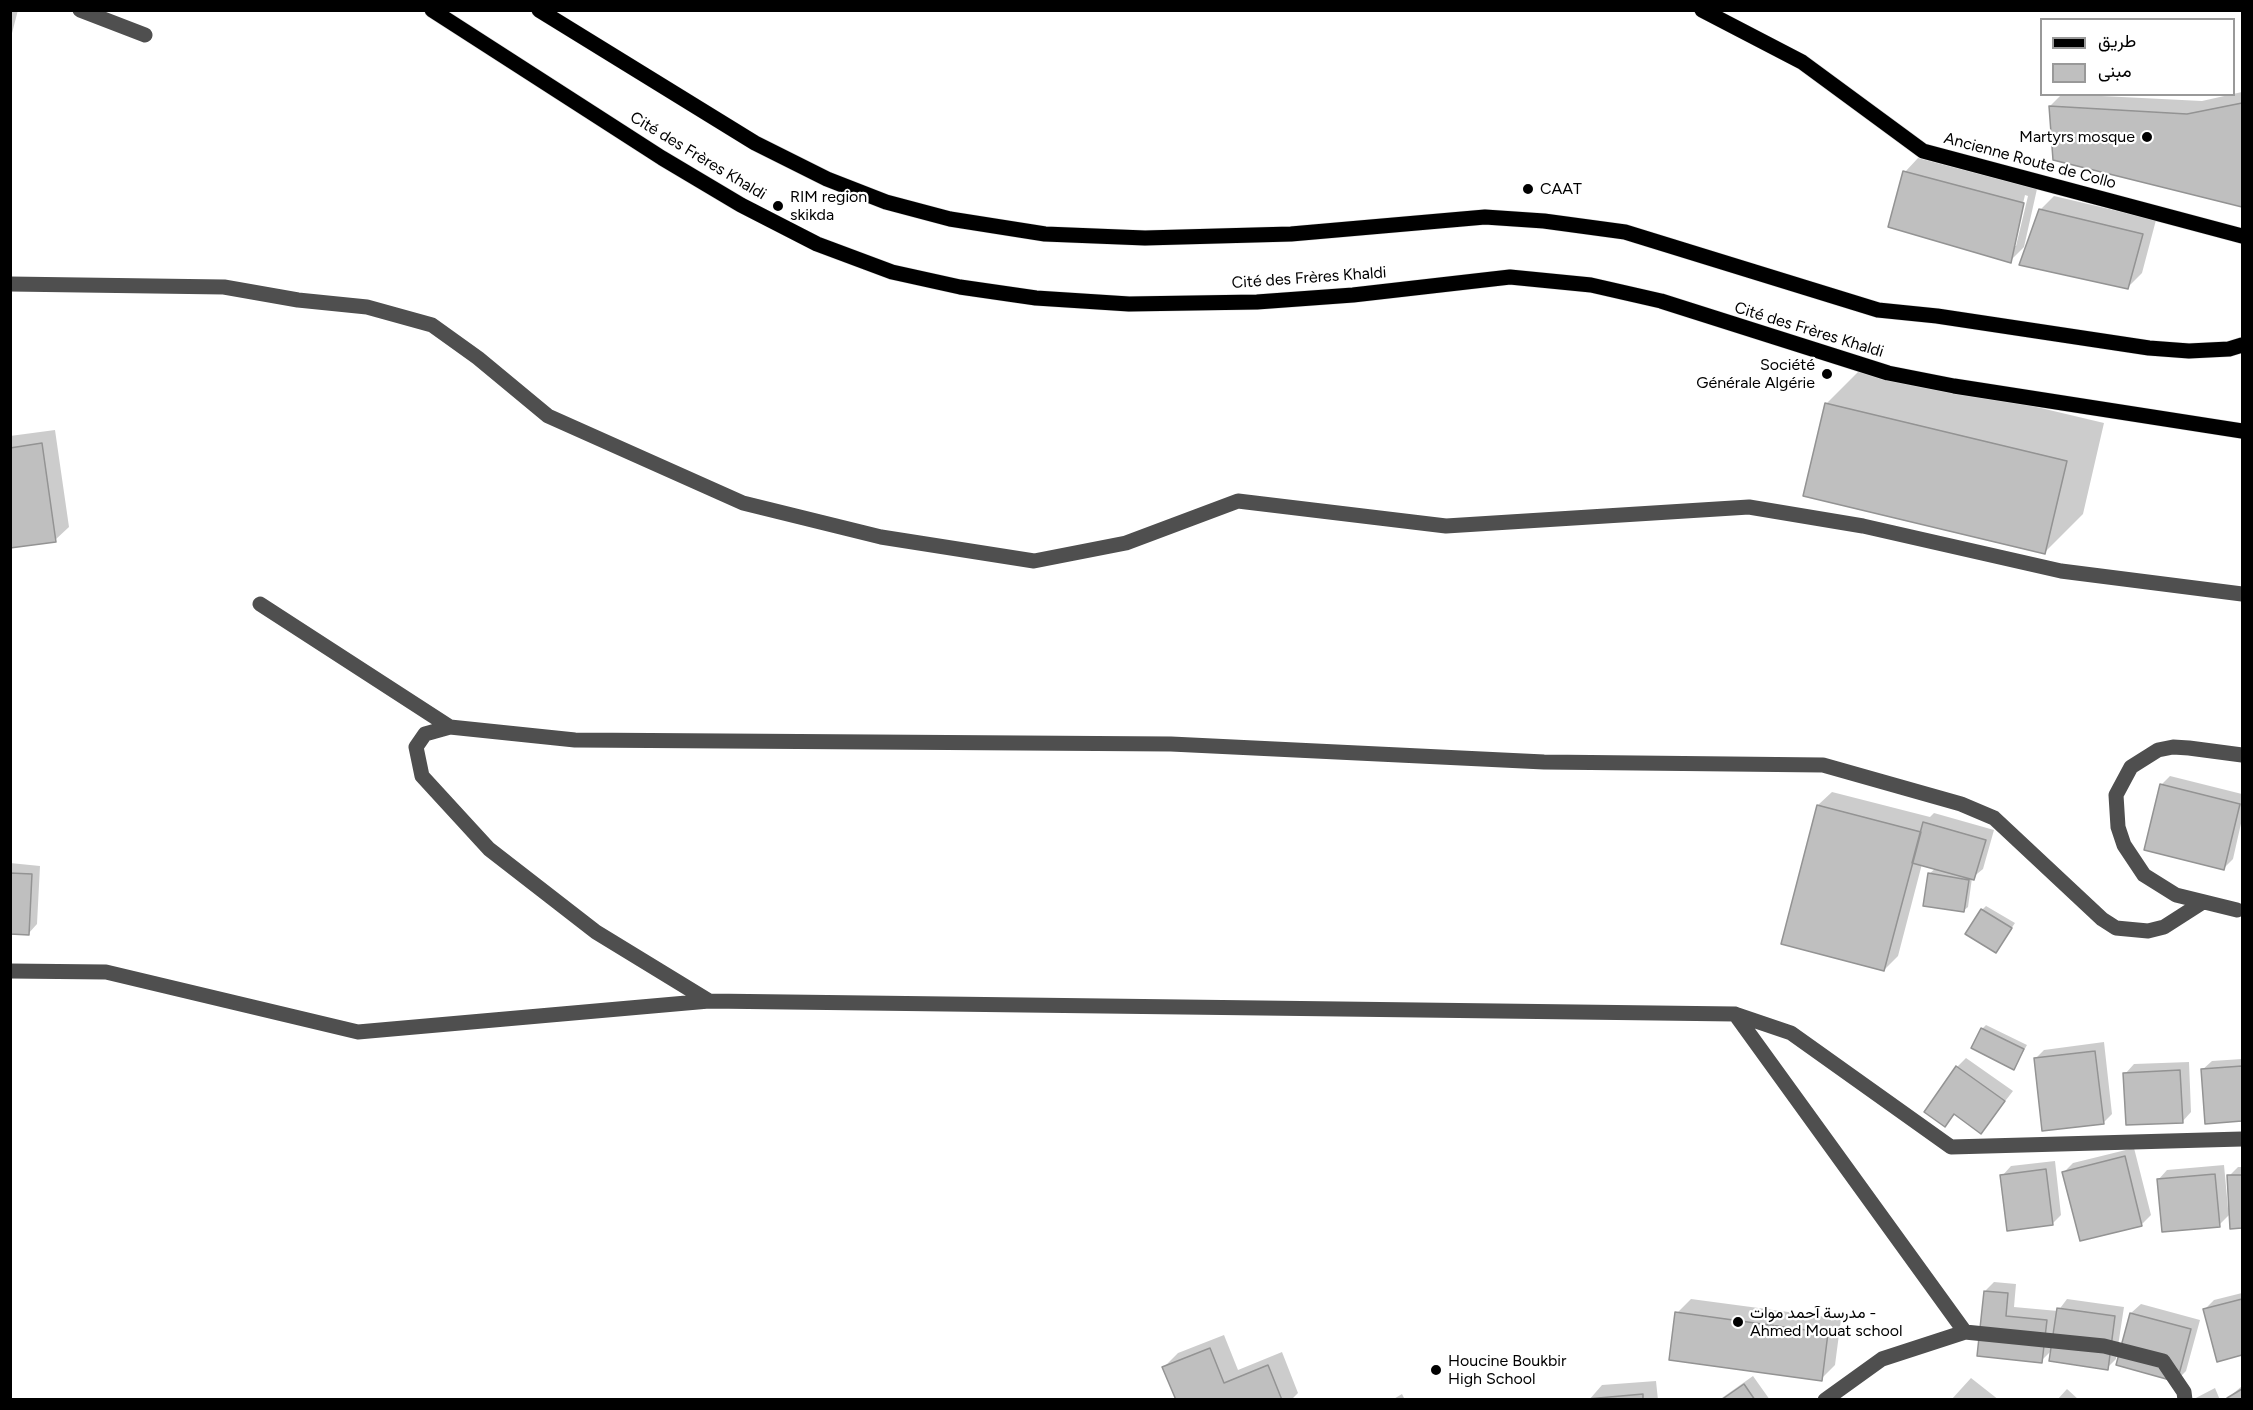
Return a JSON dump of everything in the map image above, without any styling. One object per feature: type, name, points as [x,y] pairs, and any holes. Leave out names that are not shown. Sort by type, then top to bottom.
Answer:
[{"type":"main road","name":"Cité des Frères Khaldi","points":[[432,10],[662,158],[741,205],[817,244],[891,272],[960,287],[1036,298],[1130,304],[1257,302],[1353,295],[1510,277],[1591,285],[1661,302],[1888,373],[1954,386],[2242,431]]},
{"type":"main road","points":[[539,10],[755,143],[827,179],[885,202],[950,219],[1045,234],[1145,238],[1291,234],[1485,217],[1544,221],[1624,232],[1878,310],[1937,316],[2149,348],[2189,351],[2229,349],[2242,345]]},
{"type":"main road","name":"Ancienne Route de Collo","points":[[1702,10],[1802,62],[1923,152],[2242,236]]},
{"type":"street","points":[[80,10],[145,36]]},
{"type":"street","points":[[10,284],[224,287],[298,300],[367,307],[432,325],[478,358],[548,416],[743,503],[882,537],[1034,561],[1126,543],[1238,501],[1446,526],[1749,507],[1863,526],[2061,571],[2242,594]]},
{"type":"street","points":[[260,604],[450,727]]},
{"type":"street","points":[[709,1001],[596,932],[489,849],[422,776],[416,747],[425,734],[450,727],[576,740],[1171,744],[1544,762],[1823,765],[1961,804],[1994,819],[2024,843],[2102,920],[2116,928],[2132,932],[2156,929],[2203,902]]},
{"type":"street","points":[[2237,910],[2176,895],[2159,887],[2144,876],[2133,861],[2118,827],[2116,795],[2131,767],[2158,750],[2181,747],[2242,754]]},
{"type":"street","points":[[10,971],[106,972],[358,1032],[709,1001],[1735,1014],[1791,1033],[1951,1147],[2242,1139]]},
{"type":"street","points":[[1735,1014],[1965,1332]]},
{"type":"street","points":[[1825,1400],[1882,1359],[1965,1332],[2104,1346],[2163,1361],[2184,1392],[2185,1400]]},
{"type":"building","name":"Martyrs mosque","points":[[2242,103],[2242,207],[2053,160],[2049,106],[2187,114]]},
{"type":"building","points":[[1903,171],[2024,203],[2011,263],[1888,227]]},
{"type":"building","points":[[2039,209],[2143,234],[2128,289],[2019,265]]},
{"type":"building","points":[[1825,403],[2067,461],[2045,554],[1803,496]]},
{"type":"building","points":[[42,443],[56,542],[10,548],[10,448]]},
{"type":"building","points":[[2160,784],[2240,804],[2224,870],[2144,850]]},
{"type":"building","points":[[1817,805],[1921,832],[1884,971],[1781,944]]},
{"type":"building","points":[[1923,822],[1986,840],[1974,880],[1912,863]]},
{"type":"building","points":[[10,873],[32,874],[29,935],[10,934]]},
{"type":"building","points":[[1928,873],[1969,880],[1964,912],[1923,906]]},
{"type":"building","points":[[1981,909],[2012,928],[1996,953],[1965,934]]},
{"type":"building","points":[[1981,1028],[2024,1049],[2014,1070],[1971,1048]]},
{"type":"building","points":[[2095,1051],[2104,1124],[2042,1131],[2034,1058]]},
{"type":"building","points":[[1956,1066],[2005,1101],[1981,1134],[1954,1114],[1945,1127],[1924,1112]]},
{"type":"building","points":[[2242,1066],[2242,1121],[2205,1124],[2201,1069]]},
{"type":"building","points":[[2180,1070],[2183,1123],[2126,1125],[2123,1073]]},
{"type":"building","points":[[2125,1156],[2142,1226],[2080,1241],[2062,1172]]},
{"type":"building","points":[[2046,1169],[2053,1225],[2007,1231],[2000,1175]]},
{"type":"building","points":[[2215,1174],[2220,1227],[2162,1232],[2157,1179]]},
{"type":"building","points":[[2227,1175],[2242,1175],[2242,1228],[2230,1229]]},
{"type":"building","points":[[1984,1291],[2008,1293],[2006,1316],[2047,1320],[2042,1363],[1977,1356]]},
{"type":"building","points":[[2242,1299],[2242,1355],[2217,1362],[2203,1309]]},
{"type":"building","points":[[2057,1308],[2115,1316],[2108,1370],[2049,1361]]},
{"type":"building","points":[[1675,1312],[1828,1333],[1822,1381],[1669,1360]]},
{"type":"building","points":[[2130,1313],[2191,1329],[2177,1382],[2116,1365]]},
{"type":"building","points":[[1210,1348],[1224,1383],[1268,1365],[1282,1400],[1176,1400],[1162,1367]]},
{"type":"building","points":[[1744,1384],[1755,1400],[1721,1400]]},
{"type":"building","points":[[2242,1389],[2242,1400],[2228,1400],[2227,1398]]},
{"type":"building","points":[[1643,1394],[1643,1400],[1587,1400],[1587,1399]]},
{"type":"place","name":"Martyrs mosque","points":[[2147,137]]},
{"type":"place","name":"CAAT","points":[[1528,189]]},
{"type":"place","name":"RIM region skikda","points":[[778,206]]},
{"type":"place","name":"Société Générale Algérie","points":[[1827,374]]},
{"type":"place","name":"مدرسة آحمد موات - Ahmed Mouat school","points":[[1738,1322]]},
{"type":"place","name":"Houcine Boukbir High School","points":[[1436,1370]]}]
